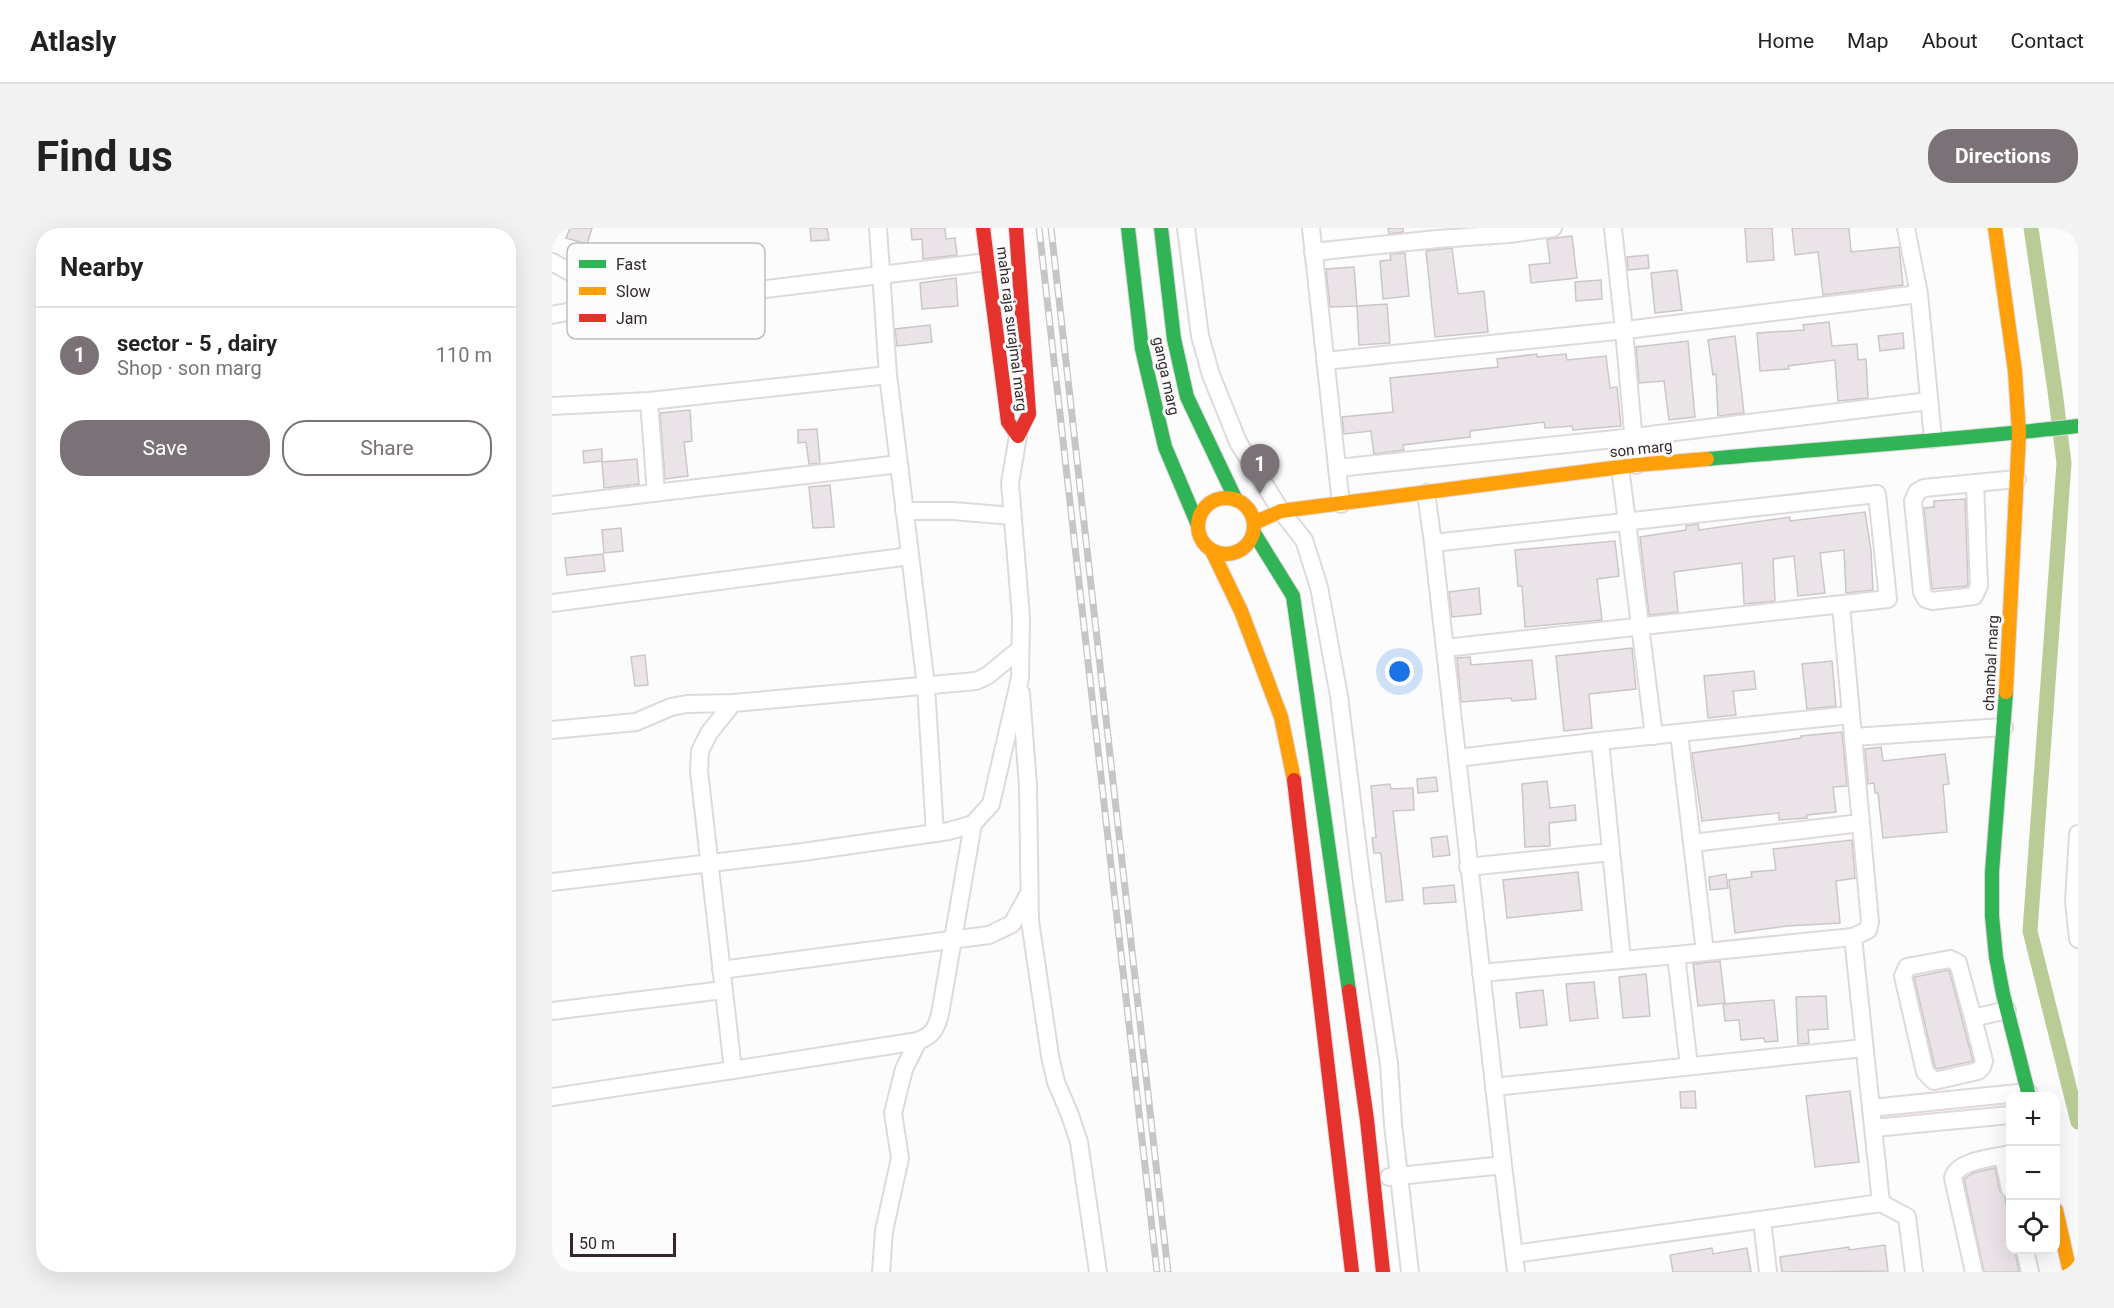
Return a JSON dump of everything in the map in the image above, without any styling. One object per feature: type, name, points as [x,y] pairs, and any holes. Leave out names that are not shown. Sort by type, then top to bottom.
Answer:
[{"type":"street","points":[[878,228],[888,375],[926,686],[935,833]]},
{"type":"street","name":"maha raja surajmal marg","points":[[983,228],[1003,260],[1029,414],[1018,436],[1008,422],[1003,260],[1016,228]]},
{"type":"street","name":"ganga marg","points":[[1128,228],[1142,349],[1165,447],[1198,525]]},
{"type":"street","name":"ganga marg","points":[[1161,228],[1174,339],[1187,397],[1236,500]]},
{"type":"street","points":[[1186,228],[1200,336],[1211,375],[1238,442],[1281,511],[1304,540],[1319,587],[1330,639],[1347,752],[1362,883],[1389,1064],[1410,1272]]},
{"type":"street","points":[[1311,228],[1341,504]]},
{"type":"street","points":[[1313,252],[1553,228]]},
{"type":"street","points":[[1613,228],[1634,437],[1628,466],[1628,522],[1654,736]]},
{"type":"street","points":[[1906,228],[1919,294],[1933,439]]},
{"type":"street","name":"chambal marg","points":[[1995,228],[2015,371],[2019,433],[2004,727],[1992,872],[1992,916],[1996,957],[2028,1092]]},
{"type":"street","points":[[765,289],[1003,260]]},
{"type":"street","points":[[552,262],[567,270]]},
{"type":"street","points":[[1325,361],[1624,330],[1919,294]]},
{"type":"street","points":[[552,315],[567,312]]},
{"type":"street","points":[[552,406],[649,401],[888,375]]},
{"type":"street","points":[[649,401],[656,493]]},
{"type":"street","points":[[1337,468],[1634,437],[1929,401]]},
{"type":"street","name":"son marg","points":[[1254,528],[1281,511],[1628,466],[1933,439],[1983,437],[2078,426]]},
{"type":"street","points":[[1018,436],[1010,483],[1021,617],[1020,678],[1028,786],[1030,921],[1050,1056],[1056,1082],[1070,1115],[1078,1143],[1098,1272]]},
{"type":"street","points":[[552,505],[899,464]]},
{"type":"street","points":[[1975,483],[1978,592],[1974,596],[1932,601],[1922,592],[1913,501],[1917,492],[1924,488],[2017,478]]},
{"type":"street","points":[[1426,493],[1516,1272]]},
{"type":"street","points":[[1433,543],[1877,494],[1888,599],[1445,648]]},
{"type":"street","points":[[1352,1272],[1293,771],[1281,717],[1241,611],[1212,551],[1199,535],[1198,525],[1207,506],[1215,500],[1226,498],[1245,505],[1251,513],[1254,528],[1293,596],[1365,1108],[1383,1272]]},
{"type":"street","points":[[904,511],[944,511],[1012,516]]},
{"type":"street","points":[[1212,551],[1232,554],[1242,550],[1249,543],[1254,528]]},
{"type":"street","points":[[552,603],[910,556]]},
{"type":"street","points":[[1481,974],[1853,937],[1868,930],[1870,922],[1841,605]]},
{"type":"street","points":[[552,730],[636,722],[671,707],[687,704],[733,703],[976,681],[987,676],[1020,649]]},
{"type":"street","points":[[552,1097],[918,1041],[929,1037],[936,1029],[940,1014],[973,824],[991,804],[1020,678]]},
{"type":"street","points":[[733,703],[709,733],[700,751],[699,771],[733,1070]]},
{"type":"street","points":[[1457,758],[1851,715]]},
{"type":"street","points":[[1853,737],[2004,727]]},
{"type":"street","points":[[1679,733],[1705,952]]},
{"type":"street","points":[[1600,741],[1622,960]]},
{"type":"street","points":[[1692,843],[1861,823]]},
{"type":"street","points":[[552,882],[935,833],[973,824]]},
{"type":"street","points":[[2078,834],[2076,916],[2078,939]]},
{"type":"street","points":[[1468,867],[1611,852]]},
{"type":"street","points":[[721,970],[989,935],[1012,924],[1028,894]]},
{"type":"street","points":[[1853,937],[1881,1203]]},
{"type":"street","points":[[1676,955],[1689,1066]]},
{"type":"street","points":[[1954,960],[1958,963],[1973,1018],[1984,1060],[1982,1067],[1978,1071],[1934,1081],[1929,1078],[1925,1072],[1903,976],[1907,967],[1954,960]]},
{"type":"street","points":[[552,1011],[723,990]]},
{"type":"street","points":[[1973,1018],[2007,1010]]},
{"type":"street","points":[[881,1272],[884,1231],[900,1158],[893,1113],[904,1069],[918,1041]]},
{"type":"street","points":[[1494,1087],[1864,1048]]},
{"type":"street","points":[[1871,1108],[2006,1096]]},
{"type":"street","points":[[1874,1128],[2006,1115]]},
{"type":"street","points":[[1974,1272],[1953,1178],[1954,1171],[1962,1165],[2006,1155]]},
{"type":"street","points":[[1373,1179],[1503,1165]]},
{"type":"street","points":[[1514,1254],[1881,1203],[1907,1217],[1914,1272]]},
{"type":"street","points":[[1762,1220],[1768,1272]]},
{"type":"street","points":[[2060,1231],[2070,1272]]},
{"type":"street","points":[[2026,1254],[2030,1272]]},
{"type":"building","points":[[570,228],[592,228],[587,243],[566,238]]},
{"type":"building","points":[[810,228],[827,228],[829,240],[811,241]]},
{"type":"building","points":[[911,228],[945,228],[946,239],[955,238],[957,255],[923,259],[922,239],[912,240]]},
{"type":"building","points":[[1388,228],[1403,228],[1403,232],[1389,234]]},
{"type":"building","points":[[1745,228],[1772,228],[1774,260],[1747,262]]},
{"type":"building","points":[[1792,228],[1849,228],[1851,252],[1899,247],[1903,285],[1823,295],[1818,252],[1795,255]]},
{"type":"building","points":[[1572,236],[1577,278],[1531,283],[1529,265],[1550,263],[1547,239]]},
{"type":"building","points":[[1452,248],[1458,294],[1484,291],[1488,332],[1435,337],[1426,251]]},
{"type":"building","points":[[1405,253],[1409,296],[1383,299],[1380,261],[1391,260],[1390,254]]},
{"type":"building","points":[[1648,255],[1649,268],[1628,270],[1627,257]]},
{"type":"building","points":[[1354,267],[1357,306],[1330,307],[1326,269]]},
{"type":"building","points":[[1677,270],[1682,310],[1655,313],[1651,273]]},
{"type":"building","points":[[956,278],[958,306],[922,309],[920,283]]},
{"type":"building","points":[[1601,280],[1602,299],[1576,301],[1575,282]]},
{"type":"building","points":[[1387,304],[1390,343],[1359,345],[1357,306]]},
{"type":"building","points":[[1829,322],[1832,346],[1857,344],[1858,360],[1866,359],[1868,398],[1838,401],[1835,360],[1788,366],[1789,369],[1760,371],[1757,333],[1804,330],[1803,325]]},
{"type":"building","points":[[930,325],[932,342],[897,346],[895,329]]},
{"type":"building","points":[[1903,333],[1904,348],[1880,351],[1878,336]]},
{"type":"building","points":[[1735,336],[1744,413],[1718,416],[1716,374],[1713,375],[1708,340]]},
{"type":"building","points":[[1688,341],[1695,417],[1669,420],[1664,381],[1639,383],[1636,347]]},
{"type":"building","points":[[1537,354],[1537,357],[1566,354],[1567,360],[1606,356],[1610,388],[1617,387],[1621,426],[1573,430],[1572,426],[1545,428],[1544,422],[1470,431],[1470,437],[1403,445],[1404,450],[1374,454],[1371,431],[1344,434],[1342,417],[1393,412],[1390,378],[1498,367],[1497,359]]},
{"type":"building","points":[[690,410],[692,441],[684,442],[688,476],[665,479],[660,413]]},
{"type":"building","points":[[817,429],[820,463],[809,464],[806,442],[798,443],[798,430]]},
{"type":"building","points":[[602,449],[602,461],[584,463],[583,451]]},
{"type":"building","points":[[637,459],[639,484],[604,488],[602,462]]},
{"type":"building","points":[[830,485],[834,527],[813,528],[809,487]]},
{"type":"building","points":[[1965,499],[1968,584],[1967,586],[1932,589],[1924,508],[1934,507],[1934,501]]},
{"type":"building","points":[[1865,512],[1871,550],[1873,590],[1846,593],[1844,550],[1820,553],[1825,593],[1798,596],[1794,556],[1773,559],[1775,601],[1744,604],[1742,563],[1674,572],[1678,612],[1649,615],[1640,537],[1686,530],[1686,526],[1698,524],[1699,530],[1790,517],[1790,521]]},
{"type":"building","points":[[621,528],[623,551],[604,553],[602,530]]},
{"type":"building","points":[[1615,541],[1619,576],[1597,579],[1602,620],[1525,627],[1522,586],[1518,586],[1515,550]]},
{"type":"building","points":[[603,554],[605,571],[567,575],[565,558]]},
{"type":"building","points":[[1479,588],[1481,614],[1452,617],[1449,592]]},
{"type":"building","points":[[1632,648],[1636,689],[1589,694],[1592,728],[1564,731],[1556,656]]},
{"type":"building","points":[[645,655],[648,685],[635,686],[631,657]]},
{"type":"building","points":[[1470,657],[1471,665],[1532,660],[1536,699],[1512,701],[1511,698],[1461,702],[1457,658]]},
{"type":"building","points":[[1832,661],[1836,706],[1807,709],[1802,664]]},
{"type":"building","points":[[1754,671],[1756,689],[1733,691],[1736,715],[1708,718],[1704,676]]},
{"type":"building","points":[[1842,732],[1847,786],[1833,787],[1836,812],[1807,815],[1807,818],[1779,820],[1779,813],[1702,821],[1692,753]]},
{"type":"building","points":[[1881,747],[1883,761],[1945,754],[1949,784],[1943,785],[1947,832],[1883,838],[1878,793],[1875,793],[1874,783],[1868,784],[1865,749]]},
{"type":"building","points":[[1436,777],[1438,791],[1418,793],[1417,779]]},
{"type":"building","points":[[1547,781],[1550,808],[1575,805],[1576,820],[1549,823],[1550,846],[1525,847],[1522,784]]},
{"type":"building","points":[[1390,784],[1391,789],[1413,788],[1414,810],[1393,811],[1403,900],[1386,902],[1381,853],[1374,853],[1372,838],[1376,837],[1371,786]]},
{"type":"building","points":[[1447,836],[1450,855],[1433,857],[1431,838]]},
{"type":"building","points":[[1852,840],[1855,878],[1836,881],[1840,923],[1787,926],[1735,933],[1729,880],[1752,877],[1751,872],[1776,870],[1773,849]]},
{"type":"building","points":[[1578,872],[1582,910],[1507,918],[1503,880]]},
{"type":"building","points":[[1726,874],[1728,888],[1710,890],[1709,877]]},
{"type":"building","points":[[1454,885],[1456,902],[1424,904],[1423,888]]},
{"type":"building","points":[[1720,961],[1725,1003],[1698,1006],[1693,964]]},
{"type":"building","points":[[1949,970],[1973,1061],[1937,1069],[1914,977]]},
{"type":"building","points":[[1646,974],[1650,1016],[1623,1018],[1619,977]]},
{"type":"building","points":[[1594,982],[1598,1018],[1570,1021],[1566,984]]},
{"type":"building","points":[[1543,990],[1547,1025],[1520,1028],[1516,993]]},
{"type":"building","points":[[1826,996],[1828,1029],[1808,1030],[1809,1043],[1798,1044],[1796,997]]},
{"type":"building","points":[[1774,1000],[1778,1041],[1765,1042],[1764,1038],[1741,1040],[1739,1020],[1725,1021],[1723,1004]]},
{"type":"building","points":[[1695,1091],[1696,1108],[1681,1108],[1680,1092]]},
{"type":"building","points":[[1850,1091],[1859,1162],[1815,1167],[1806,1096]]},
{"type":"building","points":[[1995,1168],[2000,1191],[2006,1203],[2006,1254],[2016,1254],[2019,1272],[1984,1272],[1964,1179],[1973,1173]]},
{"type":"building","points":[[1885,1245],[1888,1271],[1782,1272],[1780,1257],[1849,1247],[1849,1250]]},
{"type":"building","points":[[1712,1248],[1713,1254],[1747,1248],[1751,1272],[1673,1272],[1670,1255]]},
{"type":"waterway","points":[[2031,228],[2064,463],[2030,931],[2078,1122]]},
{"type":"railway","points":[[1039,228],[1157,1272]]},
{"type":"railway","points":[[1051,228],[1168,1272]]},
{"type":"traffic: fast","points":[[1128,228],[1142,349],[1165,447],[1198,525]]},
{"type":"traffic: fast","points":[[1161,228],[1174,339],[1187,397],[1236,500]]},
{"type":"traffic: fast","points":[[1707,459],[2078,426]]},
{"type":"traffic: fast","points":[[1254,533],[1293,596],[1349,991]]},
{"type":"traffic: fast","points":[[2006,692],[1992,872],[1992,916],[2003,994],[2028,1092]]},
{"type":"traffic: slow","points":[[1995,228],[2015,371],[2019,433],[2006,692]]},
{"type":"traffic: slow","points":[[1254,523],[1281,511],[1636,465],[1707,459]]},
{"type":"traffic: slow","points":[[1226,498],[1237,500],[1246,506],[1252,515],[1254,526],[1252,537],[1246,546],[1237,552],[1226,554],[1215,552],[1206,546],[1200,537],[1198,526],[1200,515],[1206,506],[1215,500],[1226,498]]},
{"type":"traffic: slow","points":[[1212,551],[1241,611],[1281,717],[1294,780]]},
{"type":"traffic: slow","points":[[2060,1228],[2070,1272]]},
{"type":"traffic: jam","points":[[983,228],[1008,422],[1018,436],[1029,414],[1016,228]]},
{"type":"traffic: jam","points":[[1294,780],[1352,1272]]},
{"type":"traffic: jam","points":[[1349,991],[1367,1120],[1383,1272]]},
{"type":"place","name":"sector - 5 , dairy","points":[[1260,494]]}]
